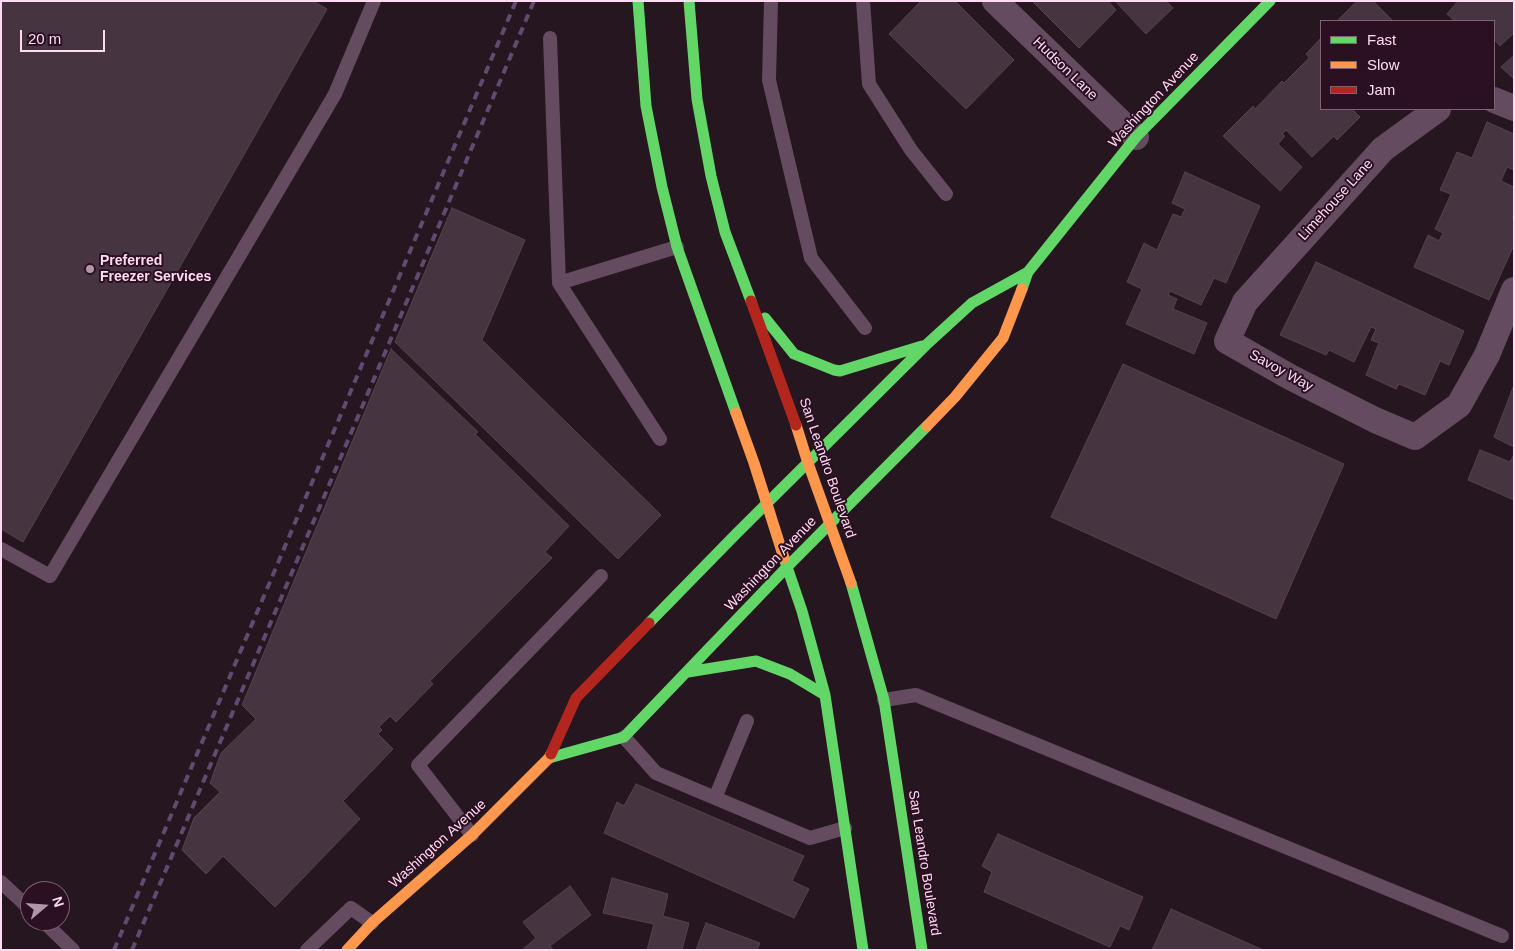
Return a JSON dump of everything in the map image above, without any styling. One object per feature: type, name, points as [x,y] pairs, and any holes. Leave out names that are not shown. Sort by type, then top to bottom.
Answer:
[{"type":"main road","points":[[638,1],[646,106],[662,187],[677,247],[754,463],[825,695],[863,950]]},
{"type":"main road","name":"San Leandro Boulevard","points":[[689,1],[697,99],[711,176],[725,232],[846,566],[884,700],[922,950]]},
{"type":"main road","name":"Washington Avenue","points":[[549,758],[624,737],[787,567],[955,398],[1004,338],[1028,272],[1136,137],[1270,1]]},
{"type":"main road","name":"Washington Avenue","points":[[347,950],[372,923],[472,835],[549,758],[576,698],[926,345],[972,303],[1028,272]]},
{"type":"main road","points":[[750,300],[794,354],[834,370],[840,371],[926,345]]},
{"type":"main road","points":[[688,672],[756,661],[790,674],[825,695]]},
{"type":"street","name":"Hudson Lane","points":[[995,1],[1136,137]]},
{"type":"street","points":[[1495,100],[1514,108]]},
{"type":"street","name":"Limehouse Lane","points":[[1245,302],[1382,149],[1437,110]]},
{"type":"street","name":"Savoy Way","points":[[1245,302],[1227,341],[1290,378],[1374,420],[1415,437],[1458,406],[1487,356],[1514,290]]},
{"type":"lane","points":[[1,549],[50,576],[335,94],[374,1]]},
{"type":"lane","points":[[771,1],[769,80],[811,258],[865,328]]},
{"type":"lane","points":[[863,1],[869,84],[911,150],[946,194]]},
{"type":"lane","points":[[550,38],[559,283],[660,439]]},
{"type":"lane","points":[[559,283],[677,247]]},
{"type":"lane","points":[[472,835],[418,765],[601,576]]},
{"type":"lane","points":[[884,700],[916,695],[1502,936]]},
{"type":"lane","points":[[714,798],[747,721]]},
{"type":"lane","points":[[624,737],[656,773],[810,838],[845,828]]},
{"type":"lane","points":[[1,882],[20,900]]},
{"type":"lane","points":[[307,950],[350,908],[372,923]]},
{"type":"lane","points":[[53,931],[73,950]]},
{"type":"building","name":"Preferred Freezer Services","points":[[1,1],[316,1],[327,9],[23,542],[1,529]]},
{"type":"building","points":[[921,1],[955,1],[1014,60],[966,109],[889,34]]},
{"type":"building","points":[[1032,1],[1108,1],[1116,10],[1079,48]]},
{"type":"building","points":[[1115,1],[1166,1],[1173,8],[1146,34]]},
{"type":"building","points":[[1357,1],[1373,1],[1392,20],[1338,20]]},
{"type":"building","points":[[1458,1],[1514,1],[1514,33],[1500,46],[1495,40],[1495,20],[1454,20],[1447,14]]},
{"type":"building","points":[[1320,39],[1320,110],[1353,110],[1360,117],[1337,140],[1334,136],[1312,157],[1286,130],[1282,134],[1285,136],[1278,144],[1302,167],[1280,191],[1223,136],[1253,106],[1255,109],[1282,81],[1284,83],[1309,58],[1306,54]]},
{"type":"building","points":[[1514,55],[1514,79],[1501,67]]},
{"type":"building","points":[[1487,122],[1514,134],[1514,170],[1507,167],[1501,181],[1514,187],[1514,213],[1512,218],[1514,219],[1514,245],[1489,300],[1414,267],[1428,235],[1439,241],[1443,233],[1435,229],[1451,194],[1440,190],[1457,152],[1472,158]]},
{"type":"building","points":[[1185,172],[1260,206],[1226,283],[1214,278],[1201,305],[1170,291],[1168,295],[1177,299],[1173,309],[1207,323],[1194,354],[1126,324],[1142,289],[1127,282],[1144,243],[1157,250],[1173,214],[1181,217],[1185,209],[1172,203]]},
{"type":"building","points":[[452,208],[525,240],[482,340],[661,515],[618,559],[395,342]]},
{"type":"building","points":[[1316,262],[1464,331],[1449,365],[1440,361],[1425,395],[1399,384],[1396,389],[1366,375],[1379,343],[1371,340],[1376,329],[1371,327],[1354,362],[1329,350],[1326,355],[1280,335]]},
{"type":"building","points":[[391,349],[478,432],[475,434],[569,526],[545,552],[552,558],[430,681],[433,684],[396,722],[390,716],[379,727],[382,730],[378,734],[393,749],[343,801],[360,819],[275,907],[223,856],[206,874],[182,850],[194,818],[220,792],[210,783],[221,753],[256,719],[242,705]]},
{"type":"building","points":[[1123,364],[1344,464],[1276,619],[1051,517]]},
{"type":"building","points":[[1514,385],[1514,447],[1494,437]]},
{"type":"building","points":[[1480,450],[1510,462],[1514,454],[1514,500],[1468,480]]},
{"type":"building","points":[[636,784],[804,856],[792,881],[809,889],[794,918],[604,833],[617,802],[624,806]]},
{"type":"building","points":[[998,834],[1143,897],[1129,930],[1120,926],[1110,947],[984,892],[992,872],[982,866]]},
{"type":"building","points":[[612,878],[668,894],[663,916],[689,923],[682,950],[647,950],[654,924],[603,913]]},
{"type":"building","points":[[570,886],[591,915],[550,946],[553,950],[522,950],[536,938],[523,922]]},
{"type":"building","points":[[1171,909],[1263,950],[1152,950]]},
{"type":"building","points":[[706,923],[760,943],[757,950],[696,950]]},
{"type":"railway","points":[[114,950],[516,1]]},
{"type":"railway","points":[[132,950],[534,1]]},
{"type":"traffic: fast","points":[[638,1],[646,106],[662,187],[677,247],[736,413]]},
{"type":"traffic: fast","points":[[689,1],[697,99],[711,176],[725,232],[751,301]]},
{"type":"traffic: fast","points":[[1022,289],[1028,272],[1136,137],[1270,1]]},
{"type":"traffic: fast","points":[[649,623],[926,345],[972,303],[1028,272]]},
{"type":"traffic: fast","points":[[765,318],[794,354],[834,370],[840,371],[922,346]]},
{"type":"traffic: fast","points":[[549,758],[624,737],[787,567],[927,426]]},
{"type":"traffic: fast","points":[[784,558],[802,611],[825,695],[863,950]]},
{"type":"traffic: fast","points":[[851,583],[884,700],[922,950]]},
{"type":"traffic: fast","points":[[688,672],[756,661],[790,674],[825,695]]},
{"type":"traffic: slow","points":[[927,426],[955,397],[1003,338],[1022,289]]},
{"type":"traffic: slow","points":[[736,413],[784,558]]},
{"type":"traffic: slow","points":[[796,425],[851,583]]},
{"type":"traffic: slow","points":[[347,950],[372,923],[472,835],[551,754]]},
{"type":"traffic: jam","points":[[751,301],[796,425]]},
{"type":"traffic: jam","points":[[551,754],[576,698],[649,623]]},
{"type":"place","name":"Preferred Freezer Services","points":[[90,269]]}]
